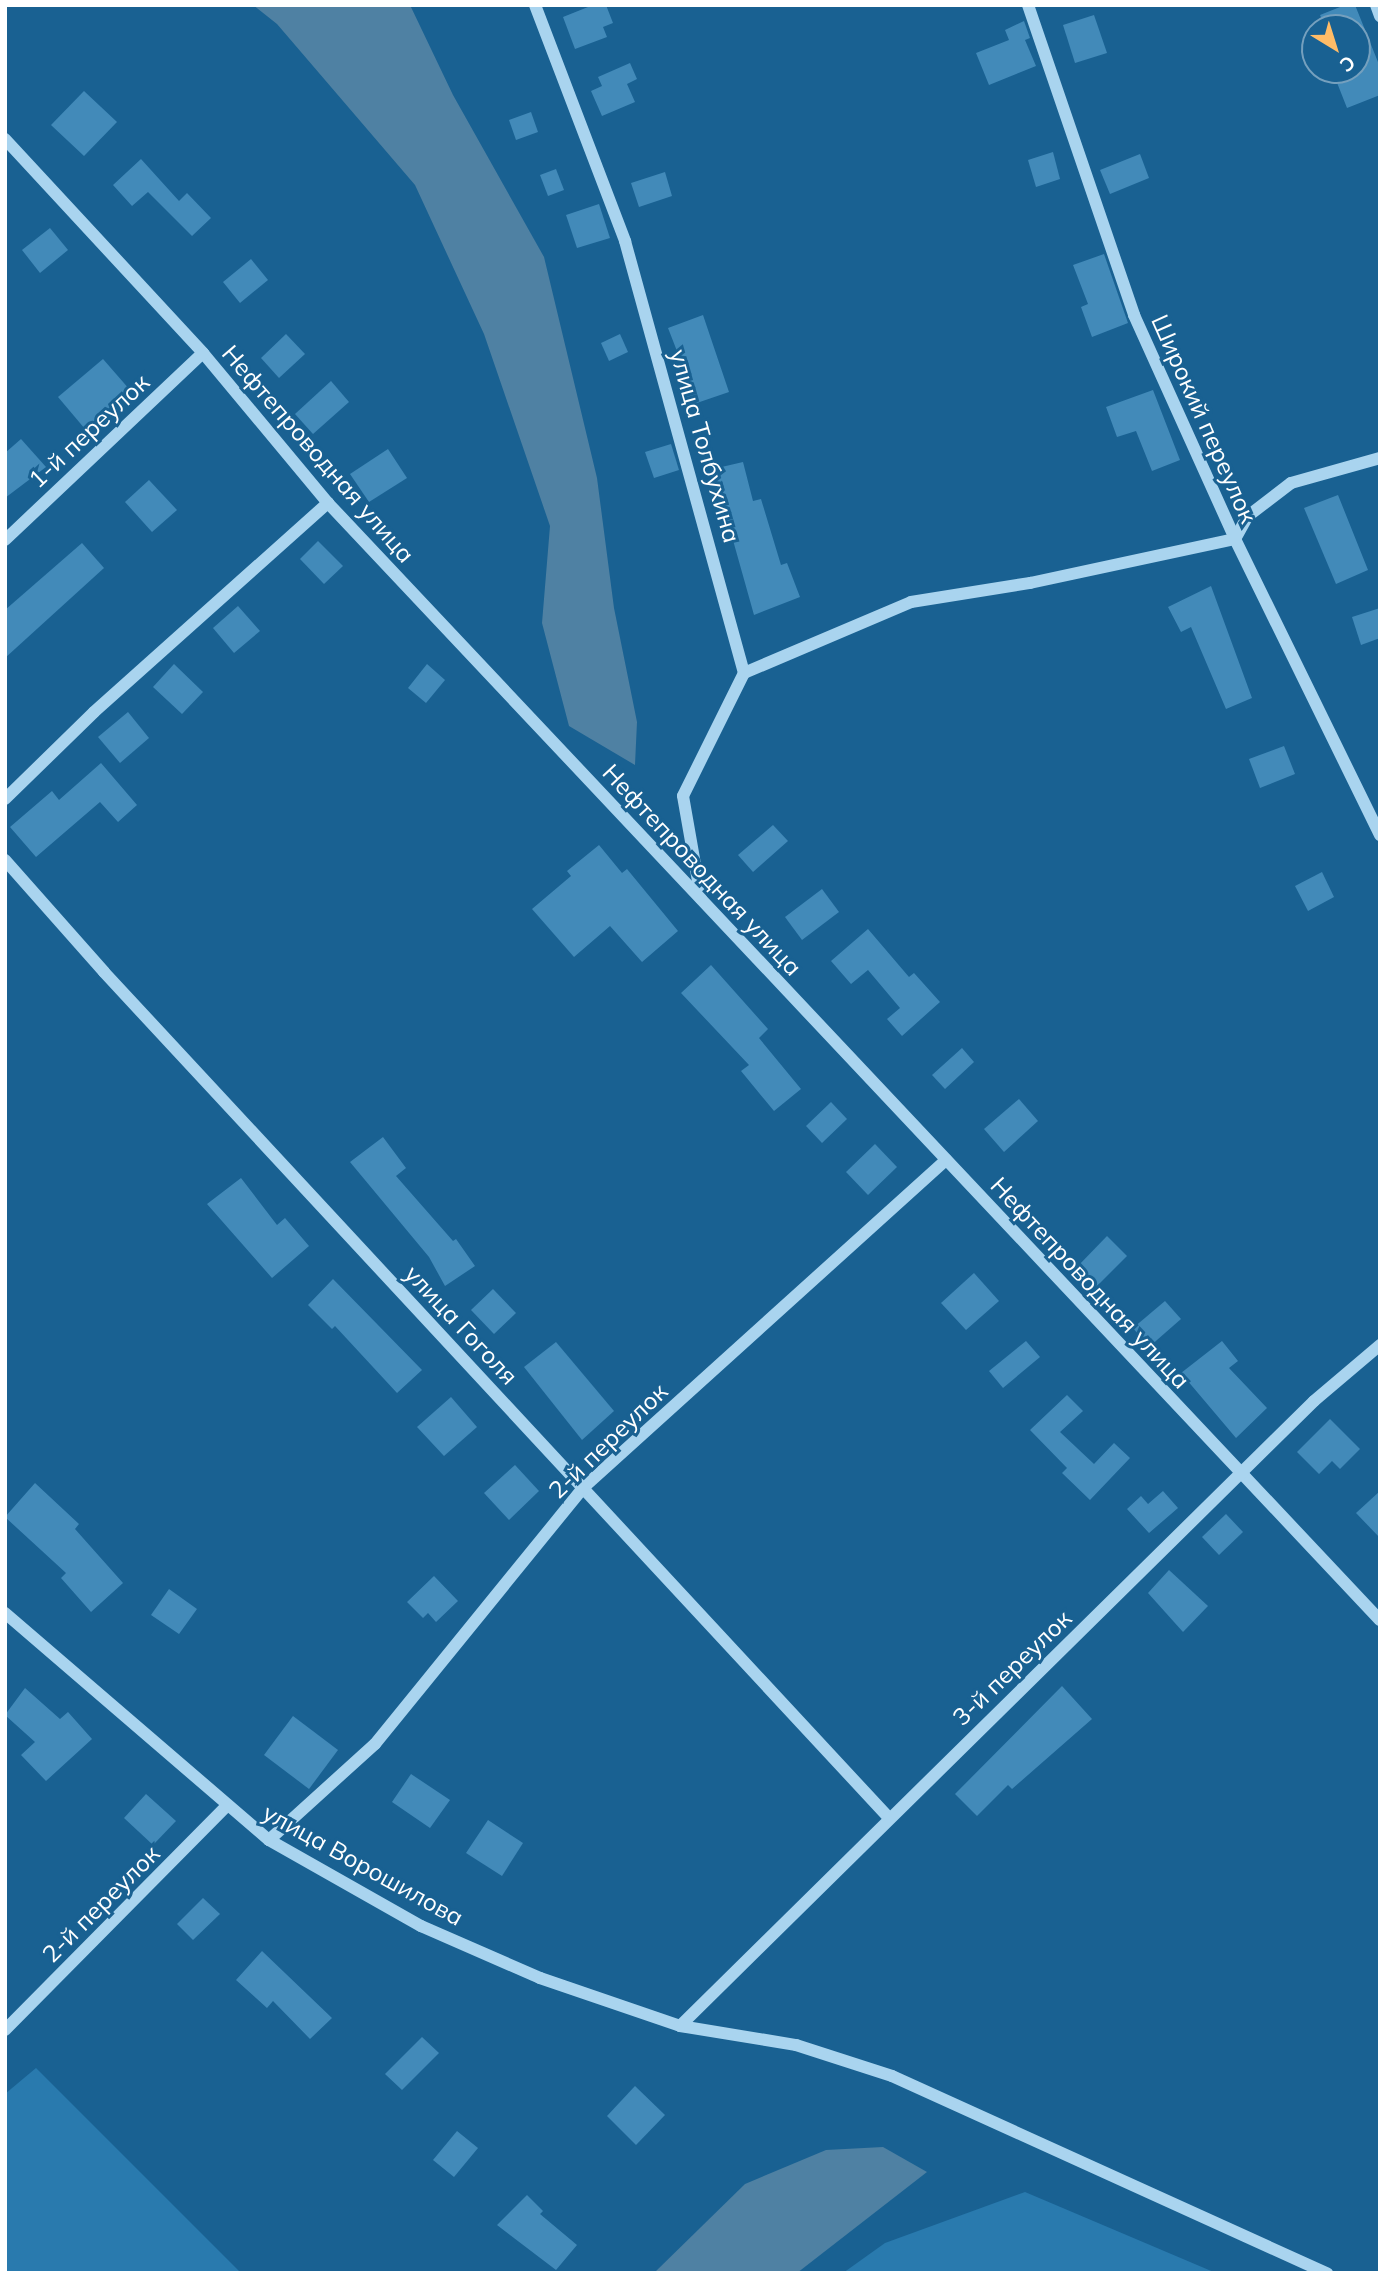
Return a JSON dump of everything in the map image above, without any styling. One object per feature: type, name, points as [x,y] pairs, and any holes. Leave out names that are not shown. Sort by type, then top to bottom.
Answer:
[{"type":"street","name":"улица Толбухина","points":[[535,5],[625,241],[744,673]]},
{"type":"street","name":"Широкий переулок","points":[[1028,5],[1134,315],[1236,539],[1380,835]]},
{"type":"street","points":[[1376,5],[1380,16]]},
{"type":"street","name":"Нефтепроводная улица","points":[[5,139],[203,353],[328,503],[1380,1620]]},
{"type":"street","name":"1-й переулок","points":[[5,540],[203,353]]},
{"type":"street","points":[[701,900],[683,796],[744,673],[911,602],[1030,583],[1236,539],[1248,516],[1290,483],[1380,458]]},
{"type":"street","points":[[5,799],[93,712],[328,503]]},
{"type":"street","name":"улица Гоголя","points":[[5,860],[104,972],[888,1817]]},
{"type":"street","name":"2-й переулок","points":[[269,1840],[375,1744],[584,1487],[946,1160]]},
{"type":"street","name":"3-й переулок","points":[[680,2026],[888,1817],[1314,1401],[1380,1345]]},
{"type":"street","name":"улица Ворошилова","points":[[5,1613],[226,1807],[269,1840],[421,1926],[540,1978],[680,2026],[796,2045],[892,2076],[1327,2273]]},
{"type":"street","name":"2-й переулок","points":[[5,2030],[226,1807]]},
{"type":"shaded area","points":[[253,5],[410,5],[453,95],[544,257],[597,478],[614,608],[637,722],[635,765],[569,726],[542,623],[550,526],[484,334],[415,185],[277,24]]},
{"type":"shaded area","points":[[36,2068],[241,2273],[5,2273],[5,2094]]},
{"type":"shaded area","points":[[883,2147],[927,2172],[797,2273],[654,2273],[745,2184],[826,2150]]},
{"type":"shaded area","points":[[1025,2192],[1216,2273],[843,2273],[885,2243]]},
{"type":"building","points":[[593,5],[606,5],[613,23],[603,27],[607,37],[575,49],[563,17]]},
{"type":"building","points":[[1345,5],[1355,5],[1359,14],[1322,14]]},
{"type":"building","points":[[1094,15],[1107,53],[1075,63],[1063,25]]},
{"type":"building","points":[[1024,21],[1030,38],[1025,40],[1036,66],[989,85],[976,53],[1009,40],[1005,30]]},
{"type":"building","points":[[1371,45],[1380,67],[1380,95],[1347,108],[1338,84],[1371,84]]},
{"type":"building","points":[[630,63],[637,79],[627,84],[635,102],[602,116],[591,91],[602,86],[598,77]]},
{"type":"building","points":[[84,91],[117,122],[84,156],[51,125]]},
{"type":"building","points":[[531,112],[538,132],[516,140],[509,120]]},
{"type":"building","points":[[1053,152],[1060,179],[1036,187],[1028,160]]},
{"type":"building","points":[[1140,154],[1149,178],[1110,194],[1100,170]]},
{"type":"building","points":[[141,159],[179,201],[187,193],[211,218],[192,236],[148,192],[132,206],[113,185]]},
{"type":"building","points":[[556,169],[564,190],[548,196],[540,175]]},
{"type":"building","points":[[665,172],[672,196],[639,207],[631,183]]},
{"type":"building","points":[[599,204],[610,238],[577,248],[566,215]]},
{"type":"building","points":[[50,228],[68,250],[40,273],[22,250]]},
{"type":"building","points":[[1104,254],[1128,323],[1092,337],[1081,307],[1088,304],[1073,265]]},
{"type":"building","points":[[251,259],[268,280],[240,303],[223,282]]},
{"type":"building","points":[[703,315],[729,392],[688,406],[675,366],[682,364],[668,328]]},
{"type":"building","points":[[286,334],[305,354],[279,378],[261,358]]},
{"type":"building","points":[[620,334],[628,352],[609,361],[601,343]]},
{"type":"building","points":[[103,359],[130,390],[85,429],[58,397]]},
{"type":"building","points":[[331,381],[349,402],[313,434],[295,414]]},
{"type":"building","points":[[1153,390],[1180,460],[1152,471],[1136,431],[1117,437],[1106,407]]},
{"type":"building","points":[[21,439],[46,467],[5,498],[5,453]]},
{"type":"building","points":[[671,444],[679,470],[654,478],[645,452]]},
{"type":"building","points":[[388,449],[407,478],[369,502],[350,474]]},
{"type":"building","points":[[743,462],[753,501],[761,499],[781,565],[787,563],[800,597],[754,615],[713,469]]},
{"type":"building","points":[[149,480],[177,510],[152,532],[125,502]]},
{"type":"building","points":[[1338,495],[1368,570],[1336,584],[1304,508]]},
{"type":"building","points":[[318,541],[343,566],[324,584],[300,559]]},
{"type":"building","points":[[82,543],[104,568],[5,658],[5,610]]},
{"type":"building","points":[[1211,586],[1252,698],[1226,709],[1191,627],[1181,632],[1168,607]]},
{"type":"building","points":[[238,606],[260,631],[234,653],[213,628]]},
{"type":"building","points":[[1380,608],[1380,638],[1361,645],[1352,617]]},
{"type":"building","points":[[174,664],[203,692],[182,714],[153,687]]},
{"type":"building","points":[[427,664],[445,680],[426,703],[408,688]]},
{"type":"building","points":[[128,712],[149,738],[120,763],[98,737]]},
{"type":"building","points":[[1284,746],[1295,774],[1260,788],[1249,759]]},
{"type":"building","points":[[101,763],[137,805],[118,822],[100,802],[36,857],[10,827],[52,791],[59,800]]},
{"type":"building","points":[[773,825],[788,841],[753,872],[738,855]]},
{"type":"building","points":[[599,845],[622,873],[627,869],[678,931],[642,962],[610,926],[574,957],[532,909],[571,876],[567,871]]},
{"type":"building","points":[[1322,872],[1334,897],[1308,911],[1295,886]]},
{"type":"building","points":[[822,889],[839,912],[802,940],[785,917]]},
{"type":"building","points":[[868,929],[909,977],[914,973],[940,1002],[902,1036],[887,1019],[900,1008],[868,970],[851,984],[831,961]]},
{"type":"building","points":[[711,965],[768,1029],[759,1038],[801,1089],[774,1111],[741,1071],[749,1065],[681,993]]},
{"type":"building","points":[[962,1048],[974,1062],[945,1089],[932,1075]]},
{"type":"building","points":[[1019,1099],[1038,1121],[1004,1152],[984,1129]]},
{"type":"building","points":[[831,1102],[847,1119],[822,1143],[806,1126]]},
{"type":"building","points":[[383,1137],[406,1168],[396,1176],[453,1241],[456,1239],[475,1266],[445,1286],[429,1257],[350,1162]]},
{"type":"building","points":[[875,1144],[897,1167],[868,1195],[846,1172]]},
{"type":"building","points":[[241,1178],[277,1225],[285,1218],[309,1246],[272,1278],[207,1204]]},
{"type":"building","points":[[1107,1236],[1127,1256],[1096,1287],[1076,1268]]},
{"type":"building","points":[[974,1273],[999,1301],[966,1330],[941,1303]]},
{"type":"building","points":[[333,1279],[422,1370],[397,1393],[335,1326],[332,1329],[308,1305]]},
{"type":"building","points":[[493,1289],[516,1313],[494,1334],[471,1310]]},
{"type":"building","points":[[1165,1301],[1181,1319],[1149,1347],[1133,1328]]},
{"type":"building","points":[[1026,1341],[1040,1357],[1003,1388],[989,1371]]},
{"type":"building","points":[[1222,1341],[1238,1361],[1229,1368],[1267,1408],[1236,1438],[1181,1373]]},
{"type":"building","points":[[556,1342],[614,1411],[582,1440],[524,1367]]},
{"type":"building","points":[[1067,1395],[1083,1411],[1060,1432],[1094,1464],[1114,1443],[1130,1458],[1090,1500],[1062,1473],[1067,1468],[1030,1430]]},
{"type":"building","points":[[451,1397],[477,1427],[444,1456],[417,1427]]},
{"type":"building","points":[[1330,1419],[1360,1449],[1340,1469],[1332,1461],[1319,1474],[1297,1452]]},
{"type":"building","points":[[515,1465],[539,1491],[509,1520],[484,1493]]},
{"type":"building","points":[[35,1483],[79,1524],[75,1529],[123,1583],[91,1612],[61,1578],[66,1573],[5,1517]]},
{"type":"building","points":[[1163,1491],[1178,1508],[1149,1533],[1127,1509],[1141,1496],[1148,1504]]},
{"type":"building","points":[[1380,1491],[1380,1538],[1356,1513]]},
{"type":"building","points":[[1226,1514],[1243,1532],[1219,1555],[1202,1537]]},
{"type":"building","points":[[1169,1570],[1208,1606],[1183,1632],[1148,1593]]},
{"type":"building","points":[[434,1576],[458,1601],[436,1622],[428,1613],[423,1618],[407,1602]]},
{"type":"building","points":[[169,1589],[197,1609],[179,1634],[151,1615]]},
{"type":"building","points":[[1062,1686],[1092,1719],[1012,1789],[1008,1785],[977,1816],[955,1794]]},
{"type":"building","points":[[25,1688],[60,1719],[68,1712],[92,1739],[46,1781],[21,1755],[35,1742],[5,1715]]},
{"type":"building","points":[[293,1716],[338,1750],[309,1789],[264,1755]]},
{"type":"building","points":[[411,1774],[450,1800],[430,1828],[392,1802]]},
{"type":"building","points":[[146,1794],[176,1821],[153,1845],[124,1818]]},
{"type":"building","points":[[488,1820],[523,1843],[502,1876],[466,1853]]},
{"type":"building","points":[[203,1898],[220,1914],[193,1940],[177,1924]]},
{"type":"building","points":[[262,1951],[332,2018],[310,2039],[273,2001],[267,2008],[236,1980]]},
{"type":"building","points":[[422,2037],[439,2053],[402,2090],[385,2074]]},
{"type":"building","points":[[635,2086],[665,2115],[636,2145],[607,2116]]},
{"type":"building","points":[[457,2131],[478,2148],[454,2177],[433,2160]]},
{"type":"building","points":[[527,2195],[543,2211],[540,2214],[577,2245],[556,2270],[497,2225]]}]
